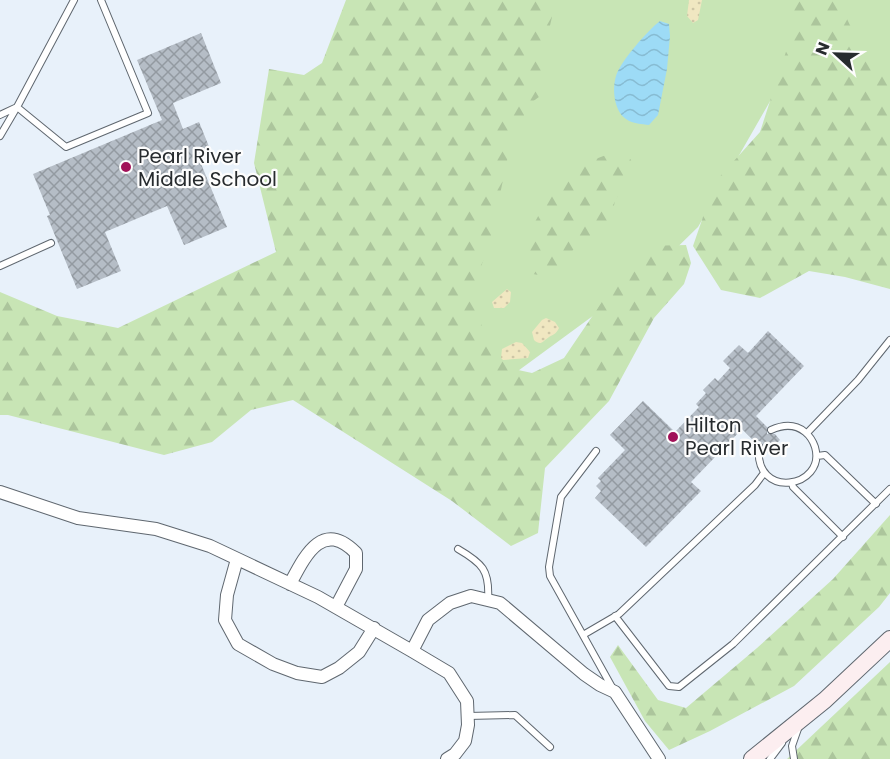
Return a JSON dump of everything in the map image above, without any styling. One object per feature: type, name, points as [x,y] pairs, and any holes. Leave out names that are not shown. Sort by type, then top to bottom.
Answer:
[{"type":"street","points":[[0,492],[78,518],[156,529],[210,546],[374,628],[449,673],[467,701],[468,725],[465,741],[455,754],[447,759]]},
{"type":"street","points":[[290,584],[307,552],[318,543],[332,539],[345,543],[356,553],[356,569],[336,607]]},
{"type":"street","points":[[237,559],[227,595],[225,620],[238,644],[273,664],[297,673],[322,677],[339,668],[359,651],[374,628]]},
{"type":"street","points":[[412,651],[428,620],[450,603],[471,596],[500,603],[584,674],[615,692],[659,759]]},
{"type":"street","points":[[752,759],[851,678],[890,639]]},
{"type":"lane","points":[[0,136],[74,0]]},
{"type":"lane","points":[[17,106],[66,147],[148,113],[101,0]]},
{"type":"lane","points":[[0,115],[17,106]]},
{"type":"lane","points":[[0,266],[51,243]]},
{"type":"lane","points":[[807,433],[858,380],[890,340]]},
{"type":"lane","points":[[759,446],[760,465],[764,473],[780,483],[792,483],[807,475],[813,468],[817,456],[807,433],[789,425],[771,430]]},
{"type":"lane","points":[[596,451],[561,498],[549,567],[550,576],[615,692]]},
{"type":"lane","points":[[817,456],[825,455],[876,504]]},
{"type":"lane","points":[[584,635],[615,616],[755,485],[764,473]]},
{"type":"lane","points":[[792,483],[793,487],[843,537]]},
{"type":"lane","points":[[615,616],[669,686],[679,687],[733,644],[890,489]]},
{"type":"lane","points":[[458,549],[477,560],[482,566],[489,582],[488,600]]},
{"type":"lane","points":[[468,716],[514,715],[550,747]]},
{"type":"lane","points":[[770,759],[801,720]]},
{"type":"lane","points":[[794,759],[792,746],[801,720]]},
{"type":"green space","points":[[346,0],[556,0],[544,51],[543,94],[528,105],[507,161],[490,242],[479,272],[474,307],[489,343],[509,368],[532,373],[564,358],[612,287],[644,246],[686,245],[691,263],[684,284],[654,318],[609,401],[545,468],[538,533],[511,546],[452,501],[293,400],[251,410],[212,442],[164,455],[8,415],[0,415],[0,292],[57,316],[118,328],[276,252],[254,163],[269,69],[304,75],[322,63]]},
{"type":"green space","points":[[541,0],[890,0],[890,95],[808,35],[698,227],[650,274],[484,396],[451,294]]},
{"type":"green space","points":[[790,0],[838,0],[857,40],[890,71],[890,289],[845,277],[809,271],[760,298],[721,290],[693,246],[715,182],[760,132],[794,27]]},
{"type":"green space","points":[[622,149],[631,160],[633,177],[615,200],[612,217],[571,252],[549,277],[533,274],[522,245],[550,195],[569,169]]},
{"type":"green space","points":[[890,515],[890,593],[879,607],[794,686],[669,750],[645,721],[610,657],[618,645],[658,700],[686,708],[833,579]]},
{"type":"green space","points":[[890,662],[890,759],[787,759]]},
{"type":"sand","points":[[689,0],[702,0],[698,20],[693,23],[687,16]]},
{"type":"sand","points":[[507,289],[511,292],[510,302],[504,308],[494,308],[492,302]]},
{"type":"sand","points":[[546,318],[555,322],[559,328],[555,334],[542,343],[538,343],[534,340],[532,332]]},
{"type":"sand","points":[[516,342],[522,343],[530,352],[528,358],[503,360],[501,358],[502,349]]},
{"type":"water","points":[[660,21],[669,24],[670,36],[667,69],[658,115],[649,125],[635,123],[629,121],[619,111],[614,93],[616,76],[635,47]]},
{"type":"building","name":"Pearl River Middle School","points":[[201,33],[221,83],[173,103],[183,129],[199,122],[210,149],[197,154],[227,227],[184,245],[167,206],[105,232],[121,271],[77,289],[47,216],[50,215],[33,174],[162,120],[137,60]]},
{"type":"building","name":"Hilton Pearl River","points":[[768,331],[804,366],[756,416],[767,427],[767,434],[775,434],[780,440],[767,453],[763,443],[755,442],[742,429],[691,482],[701,491],[646,547],[595,498],[601,491],[596,486],[601,481],[598,478],[625,450],[610,435],[643,401],[675,432],[699,407],[696,404],[706,393],[703,390],[715,378],[718,381],[730,368],[723,361],[739,345],[748,353]]},
{"type":"place","name":"Pearl River Middle School","points":[[126,167]]},
{"type":"place","name":"Hilton Pearl River","points":[[673,437]]}]
